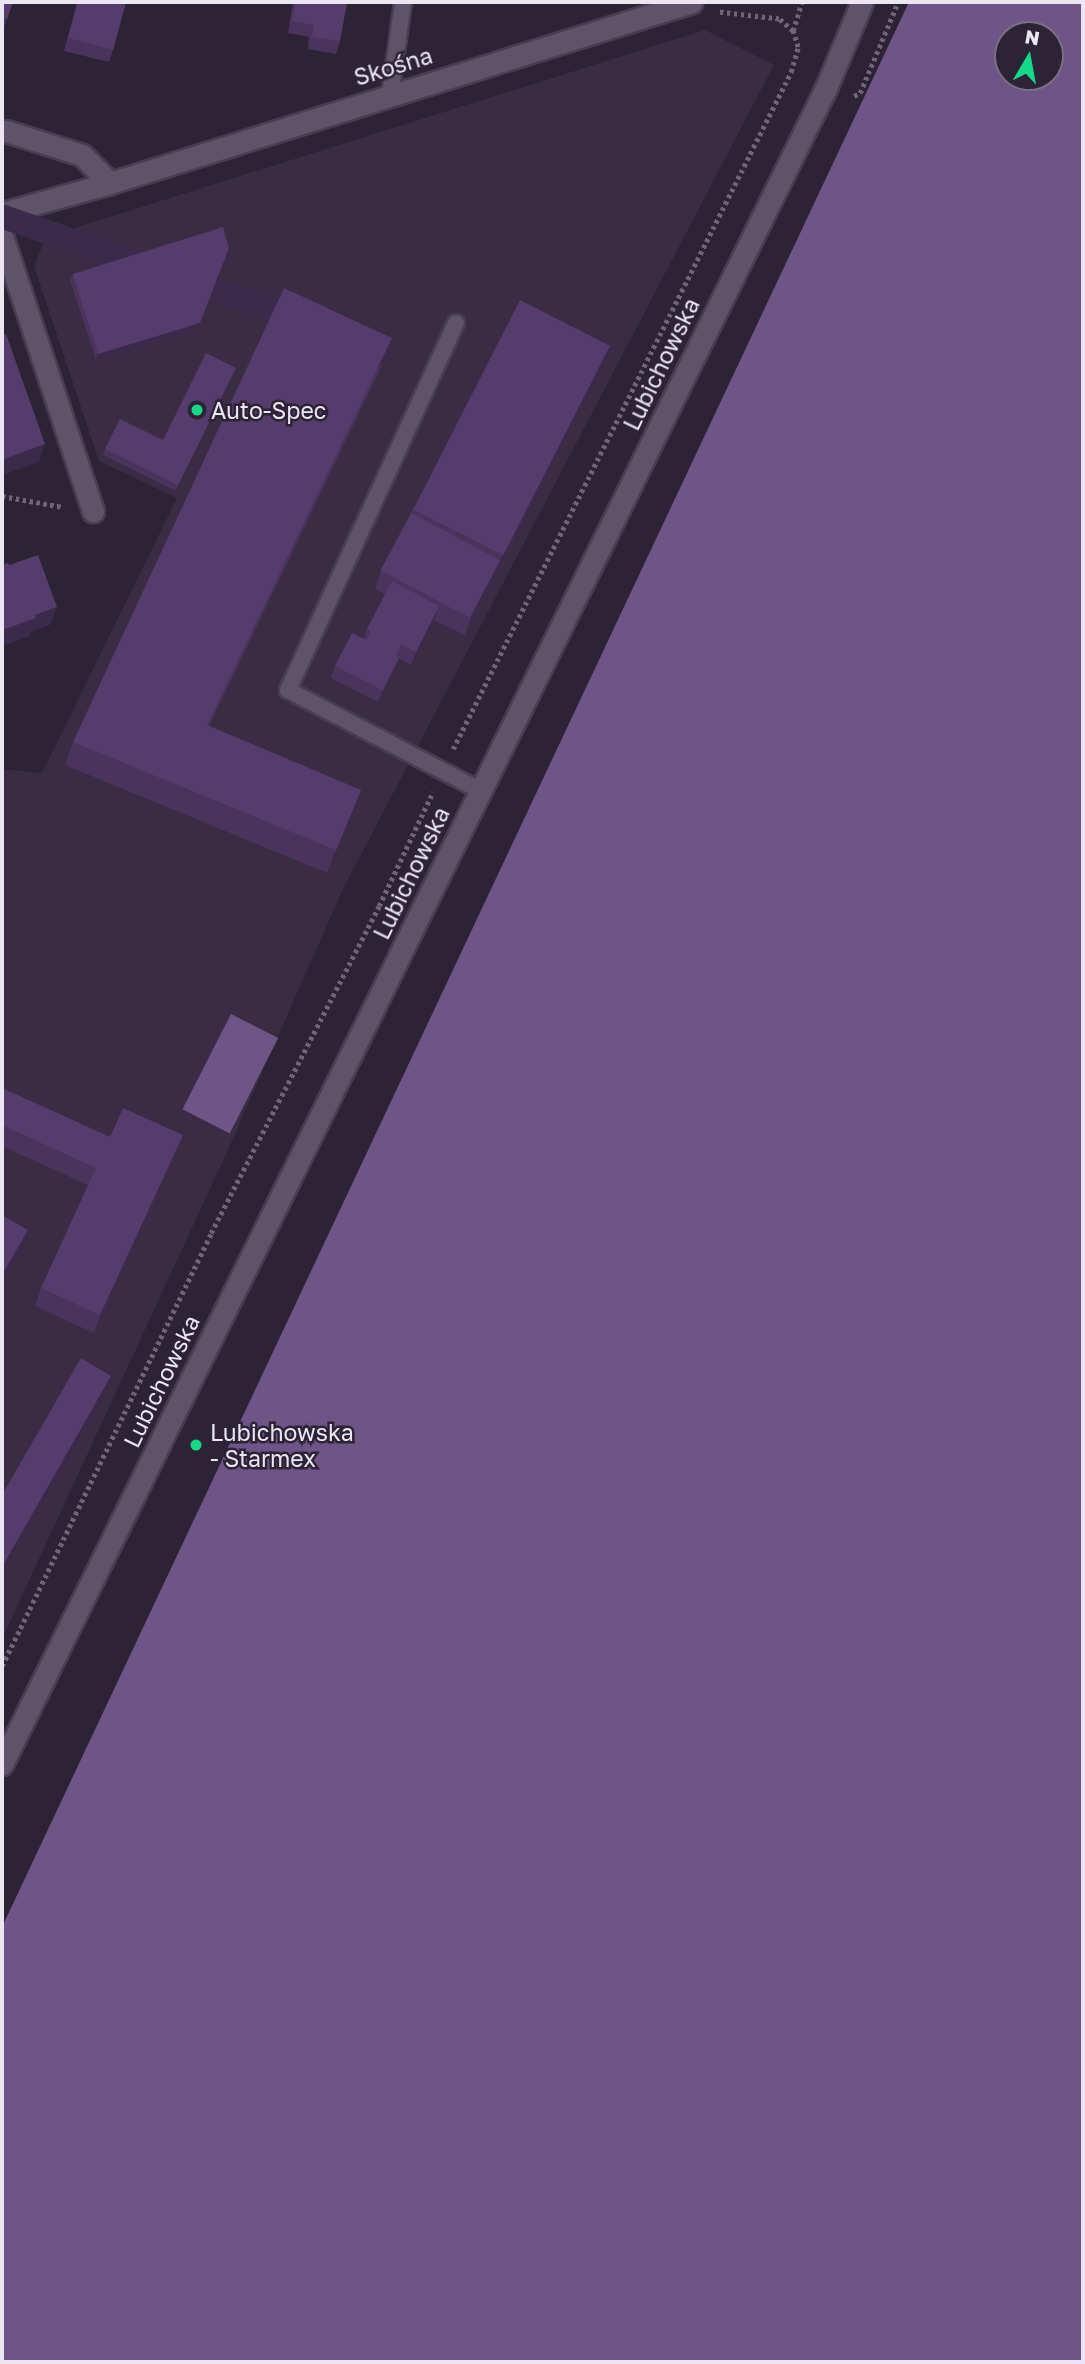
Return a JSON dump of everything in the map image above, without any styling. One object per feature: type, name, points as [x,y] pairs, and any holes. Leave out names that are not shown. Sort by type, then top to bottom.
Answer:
[{"type":"street","name":"Lubichowska","points":[[2,1764],[826,88],[862,2]]},
{"type":"street","name":"Skośna","points":[[2,213],[110,183],[682,5]]},
{"type":"street","points":[[6,131],[82,155],[110,183]]},
{"type":"street","points":[[2,236],[92,508]]},
{"type":"lane","points":[[390,94],[403,2]]},
{"type":"lane","points":[[456,323],[288,690],[481,791]]},
{"type":"path","points":[[793,31],[802,2]]},
{"type":"path","points":[[2,1666],[211,1233],[379,906],[443,770],[791,72],[798,47],[793,31],[779,19],[682,5]]},
{"type":"path","points":[[2,496],[72,509],[92,508]]},
{"type":"shaded area","points":[[909,2],[1083,2],[1083,2362],[2,2362],[2,1927]]},
{"type":"shaded area","points":[[705,30],[774,65],[342,891],[227,1152],[2,1639],[2,769],[42,773],[177,498],[99,461],[34,266],[46,237]]},
{"type":"shaded area","points":[[231,1014],[278,1038],[230,1133],[182,1109]]},
{"type":"building","points":[[2,2],[13,2],[7,19],[2,17]]},
{"type":"building","points":[[78,2],[126,2],[113,50],[68,38]]},
{"type":"building","points":[[296,2],[347,2],[340,41],[312,37],[314,25],[292,21]]},
{"type":"building","points":[[223,227],[229,248],[200,323],[98,354],[73,274]]},
{"type":"building","points":[[284,288],[392,338],[207,725],[361,790],[336,850],[73,742]]},
{"type":"building","points":[[520,300],[610,346],[503,555],[413,509]]},
{"type":"building","points":[[6,334],[45,444],[2,460],[2,336]]},
{"type":"building","points":[[206,353],[236,368],[178,485],[105,449],[120,419],[163,440]]},
{"type":"building","points":[[411,513],[500,560],[470,618],[380,570]]},
{"type":"building","points":[[38,555],[57,607],[2,630],[2,565]]},
{"type":"building","points":[[392,581],[439,606],[416,652],[401,645],[396,656],[399,658],[383,690],[335,666],[352,633],[366,640],[371,631],[367,629]]},
{"type":"building","points":[[2,1088],[110,1137],[123,1108],[183,1135],[100,1315],[41,1288],[96,1168],[2,1125]]},
{"type":"building","points":[[2,1215],[28,1230],[2,1275]]},
{"type":"building","points":[[81,1358],[111,1376],[2,1567],[2,1495]]},
{"type":"place","name":"Auto-Spec","points":[[197,410]]},
{"type":"place","name":"Lubichowska - Starmex","points":[[196,1445]]}]
